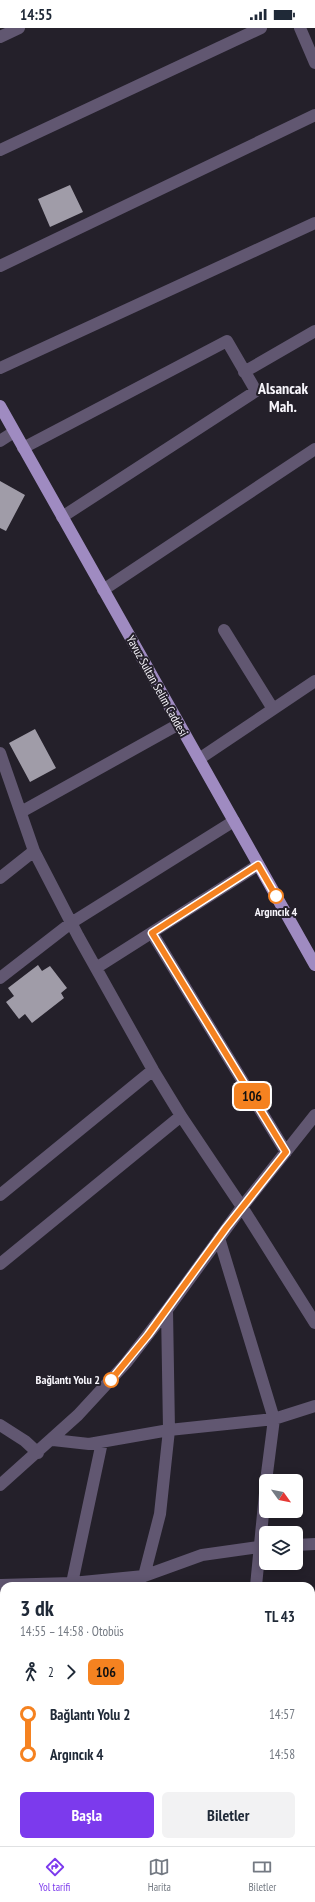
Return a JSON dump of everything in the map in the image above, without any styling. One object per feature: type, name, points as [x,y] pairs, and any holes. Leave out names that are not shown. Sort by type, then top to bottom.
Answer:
[{"type":"main road","name":"Yavuz Sultan Selim Caddesi","points":[[0,406],[315,965]]},
{"type":"street","points":[[0,37],[19,28]]},
{"type":"street","points":[[0,150],[261,28]]},
{"type":"street","points":[[300,28],[315,63]]},
{"type":"street","points":[[0,266],[315,115]]},
{"type":"street","points":[[0,368],[315,223]]},
{"type":"street","points":[[244,372],[315,331]]},
{"type":"street","points":[[23,448],[227,341],[256,391],[62,517]]},
{"type":"street","points":[[0,440],[14,432]]},
{"type":"street","points":[[103,590],[315,449]]},
{"type":"street","points":[[224,630],[273,709]]},
{"type":"street","points":[[198,759],[315,681]]},
{"type":"street","points":[[21,812],[179,724]]},
{"type":"street","points":[[0,753],[4,777],[21,812],[34,852],[71,923],[153,1070],[181,1116],[242,1207],[315,1323]]},
{"type":"street","points":[[0,978],[71,923],[234,821]]},
{"type":"street","points":[[0,878],[34,852]]},
{"type":"street","points":[[96,968],[258,865]]},
{"type":"street","points":[[152,933],[286,1152]]},
{"type":"street","points":[[0,1195],[153,1070]]},
{"type":"street","points":[[0,1485],[53,1440],[103,1390],[167,1310],[242,1207],[315,1115]]},
{"type":"street","points":[[0,1264],[181,1116]]},
{"type":"street","points":[[219,1238],[274,1419],[267,1474]]},
{"type":"street","points":[[144,1576],[160,1514],[169,1430],[167,1310]]},
{"type":"street","points":[[53,1440],[88,1444],[169,1430],[274,1419],[315,1406]]},
{"type":"street","points":[[0,1425],[25,1441],[38,1452]]},
{"type":"street","points":[[72,1582],[102,1442]]},
{"type":"street","points":[[303,1545],[315,1544]]},
{"type":"street","points":[[131,1582],[202,1556],[259,1546]]},
{"type":"street","points":[[257,1582],[259,1566]]},
{"type":"building","points":[[70,185],[83,212],[50,227],[38,199]]},
{"type":"building","points":[[0,481],[25,495],[6,531],[0,528]]},
{"type":"building","points":[[35,729],[56,768],[30,782],[9,743]]},
{"type":"building","points":[[38,965],[42,971],[50,966],[67,988],[61,993],[64,998],[32,1023],[25,1014],[19,1019],[6,1002],[14,996],[8,988]]},
{"type":"bus line","name":"106","points":[[111,1380],[148,1335],[226,1228],[286,1152],[152,933],[258,865],[276,896]]},
{"type":"place","name":"Argıncık 4","points":[[276,896]]},
{"type":"place","name":"Bağlantı Yolu 2","points":[[111,1380]]},
{"type":"district","name":"Alsancak Mah.","points":[[283,397]]}]
